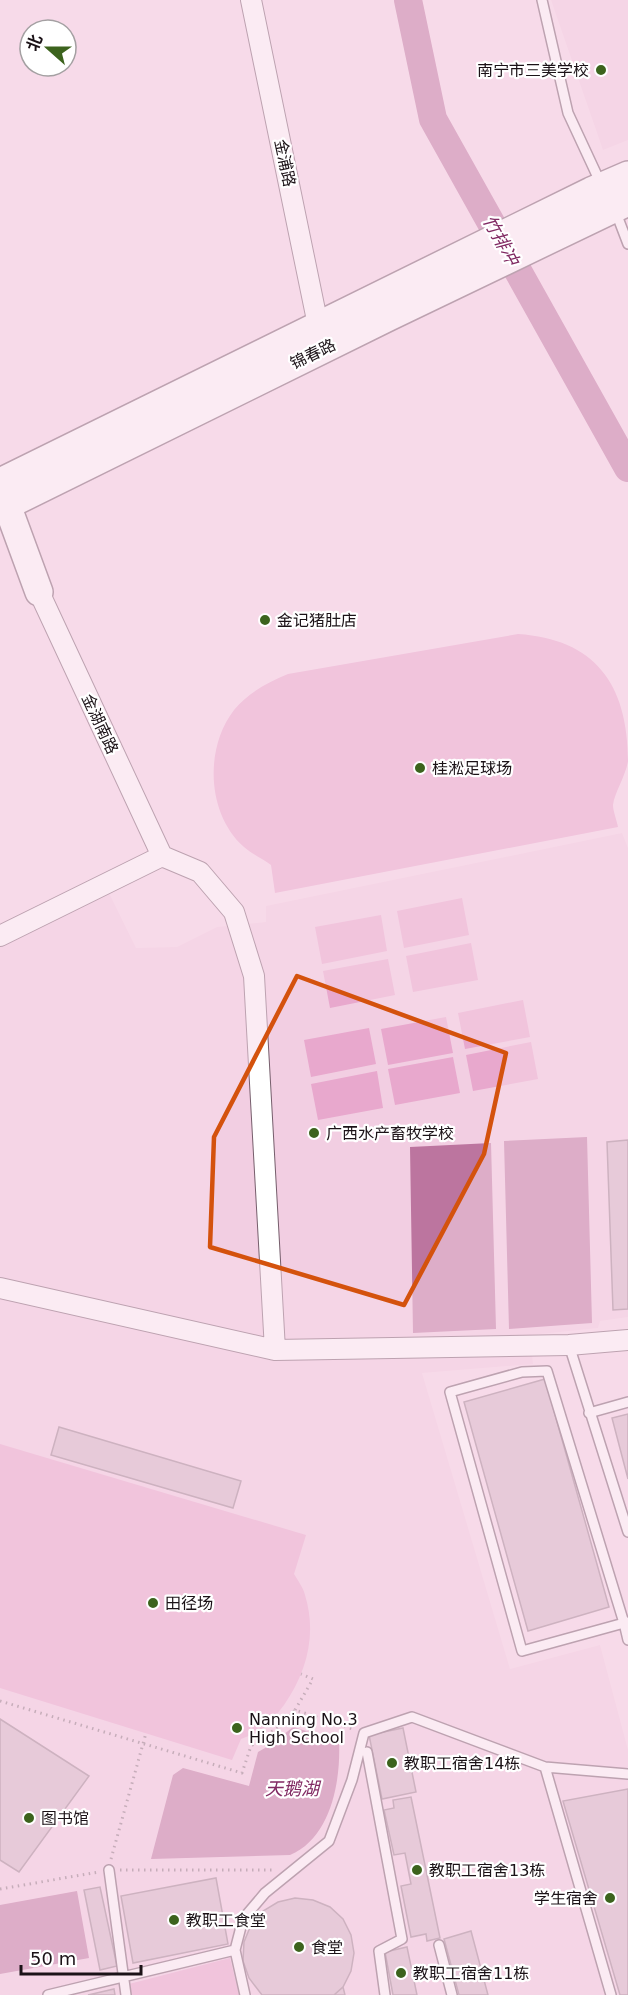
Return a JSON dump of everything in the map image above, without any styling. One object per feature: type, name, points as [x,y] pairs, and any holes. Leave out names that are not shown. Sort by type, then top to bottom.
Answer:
[{"type":"main road","name":"锦春路","points":[[2,497],[385,305],[607,200],[628,175]]},
{"type":"main road","name":"锦春路","points":[[2,497],[318,325],[385,305]]},
{"type":"main road","points":[[2,497],[39,592]]},
{"type":"main road","points":[[0,534],[39,592]]},
{"type":"street","name":"金浦路","points":[[251,0],[318,325]]},
{"type":"street","name":"金湖南路","points":[[39,592],[162,856]]},
{"type":"street","points":[[0,936],[162,856],[200,872],[234,912],[254,976],[275,1350]]},
{"type":"street","points":[[0,1288],[275,1350],[569,1345],[628,1340]]},
{"type":"lane","points":[[542,0],[568,113],[628,244]]},
{"type":"lane","points":[[569,1345],[628,1532]]},
{"type":"lane","points":[[626,1623],[522,1651],[450,1392],[522,1372],[547,1371],[626,1623],[628,1640]]},
{"type":"lane","points":[[589,1413],[628,1402]]},
{"type":"lane","points":[[245,1995],[234,1950],[243,1918],[265,1893],[330,1841],[352,1780],[364,1733],[412,1717],[545,1767],[628,1774]]},
{"type":"lane","points":[[368,1752],[402,1939],[379,1951],[385,1995]]},
{"type":"lane","points":[[545,1767],[611,1995]]},
{"type":"lane","points":[[109,1870],[126,1995]]},
{"type":"lane","points":[[439,1945],[452,1995]]},
{"type":"lane","points":[[48,1995],[234,1950]]},
{"type":"path","points":[[0,1701],[242,1773],[250,1746],[283,1724],[295,1710],[313,1679],[301,1674]]},
{"type":"path","points":[[295,1710],[364,1733]]},
{"type":"path","points":[[113,1853],[146,1733]]},
{"type":"path","points":[[0,1889],[109,1870],[293,1870]]},
{"type":"highlighted area","points":[[297,976],[506,1053],[484,1154],[404,1305],[210,1247],[214,1137]]},
{"type":"shaded area","name":"南宁市三美学校","points":[[551,0],[628,0],[628,140],[603,150]]},
{"type":"shaded area","name":"桂淞足球场","points":[[518,634],[545,638],[567,645],[586,656],[601,670],[613,688],[622,709],[628,761],[613,805],[618,827],[275,893],[271,865],[247,850],[232,833],[217,799],[214,762],[224,726],[234,710],[259,689],[288,674]]},
{"type":"shaded area","points":[[622,833],[628,848],[628,1317],[600,1321],[598,1328],[530,1335],[533,1364],[422,1373],[510,1669],[600,1645],[628,1750],[628,1995],[0,1995],[0,944],[108,891],[136,948],[177,947],[217,927],[266,922],[266,906]]},
{"type":"shaded area","points":[[462,898],[469,935],[404,948],[397,911]]},
{"type":"shaded area","points":[[381,915],[387,951],[322,964],[315,927]]},
{"type":"shaded area","points":[[471,943],[478,980],[413,992],[406,956]]},
{"type":"shaded area","points":[[388,959],[395,995],[330,1008],[323,971]]},
{"type":"shaded area","points":[[523,1000],[530,1037],[465,1049],[458,1013]]},
{"type":"shaded area","points":[[446,1017],[453,1053],[388,1065],[381,1029]]},
{"type":"shaded area","points":[[369,1028],[376,1064],[311,1077],[304,1040]]},
{"type":"shaded area","points":[[531,1042],[538,1079],[473,1091],[466,1055]]},
{"type":"shaded area","points":[[453,1057],[460,1093],[395,1105],[388,1069]]},
{"type":"shaded area","points":[[377,1071],[383,1108],[318,1120],[311,1084]]},
{"type":"shaded area","name":"田径场","points":[[0,1444],[306,1535],[294,1574],[303,1589],[310,1624],[308,1652],[304,1666],[284,1705],[257,1733],[241,1739],[232,1760],[0,1688]]},
{"type":"shaded area","points":[[230,1958],[239,1995],[131,1995],[129,1984]]},
{"type":"water","points":[[587,1137],[592,1323],[509,1329],[504,1141]]},
{"type":"water","points":[[491,1143],[496,1329],[413,1333],[410,1147]]},
{"type":"water","name":"天鹅湖","points":[[293,1727],[339,1741],[338,1773],[331,1807],[315,1836],[304,1847],[290,1855],[151,1859],[173,1775],[183,1768],[249,1786],[258,1752]]},
{"type":"water","points":[[77,1891],[89,1958],[0,1974],[0,1905]]},
{"type":"building","points":[[628,1140],[628,1309],[613,1310],[607,1142]]},
{"type":"building","points":[[545,1379],[609,1607],[528,1631],[464,1402]]},
{"type":"building","points":[[628,1414],[628,1479],[612,1418]]},
{"type":"building","points":[[59,1427],[241,1481],[233,1508],[51,1455]]},
{"type":"building","name":"图书馆","points":[[0,1719],[89,1776],[19,1872],[0,1860]]},
{"type":"building","name":"教职工宿舍14栋","points":[[403,1728],[416,1792],[382,1799],[369,1735]]},
{"type":"building","name":"学生宿舍","points":[[628,1789],[628,1995],[620,1995],[563,1801]]},
{"type":"building","name":"教职工宿舍13栋","points":[[411,1797],[440,1938],[427,1941],[426,1934],[411,1937],[401,1886],[411,1884],[405,1853],[394,1855],[384,1810],[394,1808],[393,1800]]},
{"type":"building","name":"教职工食堂","points":[[216,1878],[228,1944],[133,1963],[121,1896]]},
{"type":"building","points":[[100,1887],[117,1966],[100,1970],[84,1890]]},
{"type":"building","name":"食堂","points":[[295,1898],[313,1900],[330,1907],[343,1919],[351,1935],[354,1953],[351,1971],[343,1987],[334,1995],[262,1995],[249,1978],[243,1961],[244,1942],[251,1925],[263,1911],[278,1902]]},
{"type":"building","points":[[471,1931],[488,1995],[459,1995],[444,1939]]},
{"type":"building","name":"教职工宿舍11栋","points":[[407,1947],[417,1995],[393,1995],[385,1952]]},
{"type":"building","points":[[343,1987],[345,1995],[334,1995]]},
{"type":"building","points":[[114,1989],[115,1995],[88,1995]]},
{"type":"waterway","name":"竹排冲","points":[[408,0],[433,119],[628,468]]},
{"type":"place","name":"南宁市三美学校","points":[[601,70]]},
{"type":"place","name":"金记猪肚店","points":[[265,620]]},
{"type":"place","name":"桂淞足球场","points":[[420,768]]},
{"type":"place","name":"广西水产畜牧学校","points":[[314,1133]]},
{"type":"place","name":"田径场","points":[[153,1603]]},
{"type":"place","name":"Nanning No.3 High School","points":[[237,1728]]},
{"type":"place","name":"教职工宿舍14栋","points":[[392,1763]]},
{"type":"place","name":"图书馆","points":[[29,1818]]},
{"type":"place","name":"教职工宿舍13栋","points":[[417,1870]]},
{"type":"place","name":"学生宿舍","points":[[610,1898]]},
{"type":"place","name":"教职工食堂","points":[[174,1920]]},
{"type":"place","name":"食堂","points":[[299,1947]]},
{"type":"place","name":"教职工宿舍11栋","points":[[401,1973]]}]
